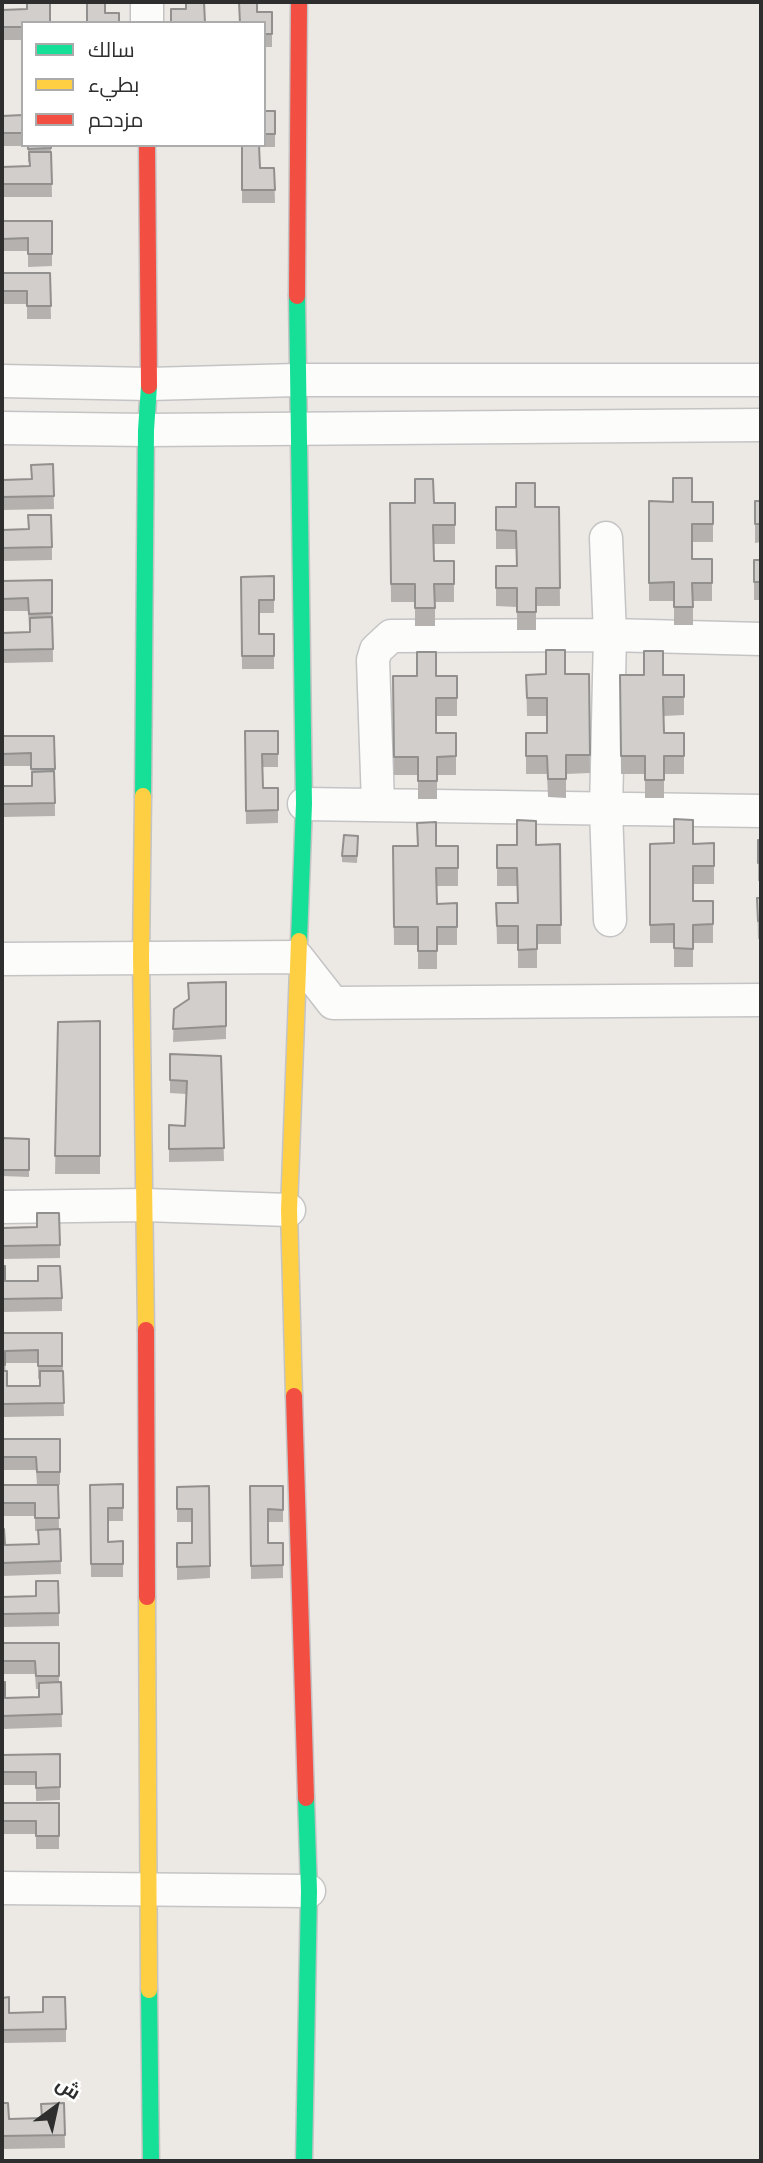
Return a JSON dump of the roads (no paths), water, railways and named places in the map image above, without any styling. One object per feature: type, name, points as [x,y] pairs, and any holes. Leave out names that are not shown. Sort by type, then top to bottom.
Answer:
[{"type":"street","points":[[147,2],[147,21]]},
{"type":"street","points":[[299,2],[298,380],[304,804],[289,1210],[309,1891],[304,2161]]},
{"type":"street","points":[[148,147],[149,384],[146,430],[141,957],[151,2161]]},
{"type":"street","points":[[2,380],[149,384],[298,380],[761,380]]},
{"type":"street","points":[[2,428],[146,430],[761,425]]},
{"type":"street","points":[[606,538],[610,635],[606,810],[610,920]]},
{"type":"street","points":[[378,804],[373,660],[376,650],[391,636],[610,635],[761,639]]},
{"type":"street","points":[[304,804],[761,811]]},
{"type":"street","points":[[2,959],[297,957]]},
{"type":"street","points":[[297,957],[333,1003],[761,1000]]},
{"type":"street","points":[[2,1207],[145,1205],[289,1210]]},
{"type":"street","points":[[2,1888],[309,1891]]}]
